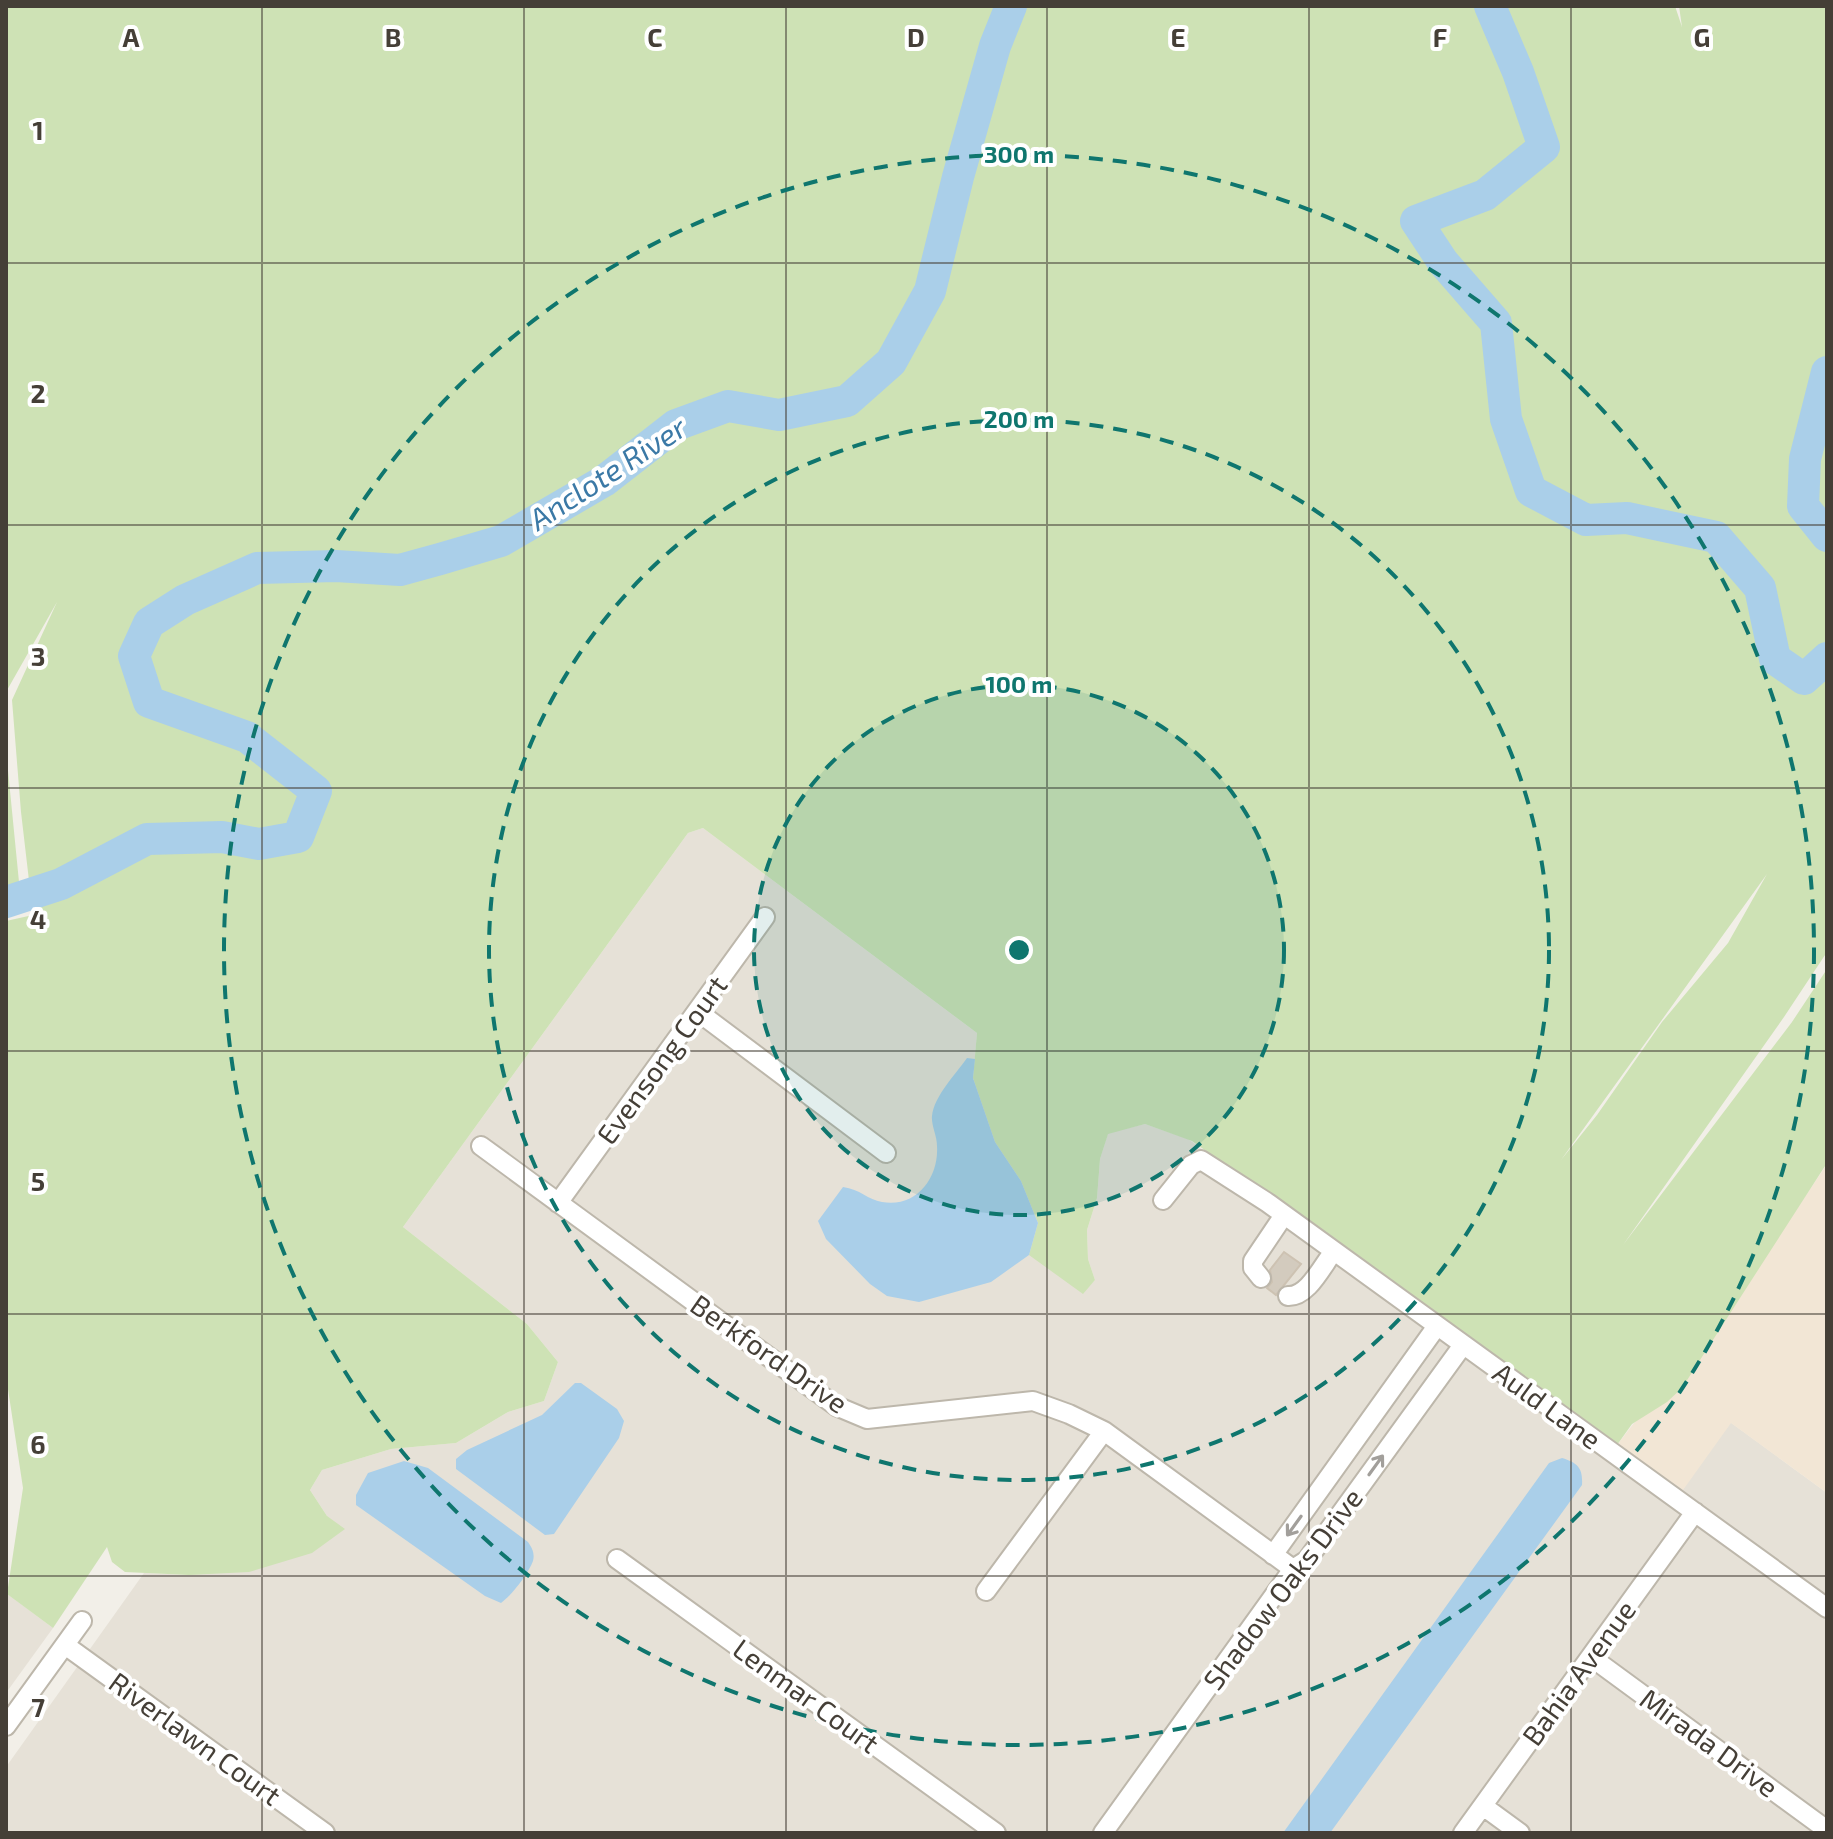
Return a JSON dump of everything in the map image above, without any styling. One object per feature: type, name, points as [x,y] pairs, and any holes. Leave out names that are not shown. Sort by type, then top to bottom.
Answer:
[{"type":"street","name":"Evensong Court","points":[[558,1203],[765,917]]},
{"type":"street","points":[[697,1011],[886,1153]]},
{"type":"street","name":"Berkford Drive","points":[[481,1146],[836,1406],[867,1419],[1033,1401],[1104,1431],[1293,1569]]},
{"type":"street","name":"Auld Lane","points":[[1163,1200],[1191,1165],[1201,1160],[1268,1203],[1827,1608]]},
{"type":"street","points":[[1261,1278],[1253,1268],[1253,1261],[1284,1215]]},
{"type":"street","points":[[1288,1296],[1297,1296],[1304,1291],[1334,1251]]},
{"type":"street","name":"Shadow Oaks Drive","points":[[1273,1555],[1437,1326]]},
{"type":"street","name":"Shadow Oaks Drive","points":[[1103,1833],[1293,1569],[1307,1560],[1463,1345]]},
{"type":"street","points":[[986,1591],[1104,1431]]},
{"type":"street","name":"Bahia Avenue","points":[[1463,1833],[1695,1512]]},
{"type":"street","name":"Lenmar Court","points":[[617,1559],[996,1833]]},
{"type":"street","points":[[6,1726],[82,1621]]},
{"type":"street","name":"Riverlawn Court","points":[[65,1645],[325,1833]]},
{"type":"street","name":"Mirada Drive","points":[[1591,1657],[1827,1830]]},
{"type":"street","points":[[1483,1806],[1520,1833]]},
{"type":"shaded area","points":[[703,828],[977,1033],[973,1079],[1082,1293],[1095,1280],[1088,1259],[1087,1230],[1097,1198],[1100,1159],[1108,1133],[1145,1124],[1188,1139],[1683,1489],[1730,1422],[1827,1493],[1827,1833],[6,1833],[6,1767],[144,1573],[189,1575],[327,1516],[310,1490],[322,1470],[391,1449],[456,1443],[508,1412],[544,1401],[558,1362],[527,1324],[403,1227],[688,833]]},
{"type":"shaded area","points":[[1827,1164],[1827,1493],[1731,1423],[1683,1490],[1617,1445],[1774,1243]]},
{"type":"shaded area","points":[[6,1593],[53,1628],[6,1693]]},
{"type":"green space","points":[[6,6],[1675,6],[1682,27],[1679,6],[1827,6],[1827,952],[1623,1245],[1792,1022],[1827,969],[1827,1163],[1682,1388],[1667,1402],[1632,1424],[1617,1445],[1192,1141],[1145,1124],[1108,1134],[1100,1159],[1097,1198],[1087,1230],[1088,1259],[1095,1280],[1083,1294],[1029,1255],[1038,1223],[1021,1181],[995,1142],[973,1078],[977,1033],[703,828],[688,833],[403,1227],[527,1324],[558,1362],[544,1401],[508,1412],[456,1443],[391,1449],[322,1470],[310,1490],[327,1516],[345,1529],[312,1553],[249,1572],[189,1575],[125,1572],[112,1562],[107,1547],[53,1628],[7,1594],[23,1488],[6,1376],[6,921],[33,915],[12,700],[57,602],[6,692]],"holes":[[[1767,874],[1728,943],[1662,1022],[1597,1115],[1561,1160]]]},
{"type":"green space","points":[[6,750],[19,882],[6,889]]},
{"type":"water","points":[[967,1058],[975,1059],[973,1078],[995,1142],[1021,1181],[1038,1223],[1029,1255],[991,1282],[919,1302],[887,1296],[870,1284],[826,1239],[818,1221],[843,1187],[877,1201],[894,1203],[906,1200],[923,1188],[930,1179],[937,1158],[932,1119],[934,1108],[941,1093]]},
{"type":"water","points":[[575,1383],[581,1383],[617,1409],[624,1421],[619,1438],[554,1534],[545,1535],[456,1469],[456,1459],[467,1450],[542,1415]]},
{"type":"water","points":[[1562,1458],[1578,1467],[1582,1485],[1330,1833],[1283,1833],[1549,1463]]},
{"type":"water","points":[[404,1461],[428,1468],[528,1542],[533,1551],[533,1561],[519,1584],[501,1603],[485,1596],[356,1505],[356,1495],[368,1473]]},
{"type":"building","points":[[1284,1252],[1301,1264],[1276,1295],[1267,1288],[1272,1282],[1270,1270]]},
{"type":"waterway","name":"Anclote River","points":[[6,902],[61,884],[147,839],[222,837],[259,844],[298,837],[316,791],[247,737],[149,702],[134,656],[149,623],[185,600],[257,568],[336,566],[400,570],[501,541],[604,481],[676,425],[728,406],[779,415],[847,401],[891,362],[930,291],[995,46],[1011,6]]},
{"type":"waterway","name":"Anclote River","points":[[1490,6],[1518,72],[1544,147],[1485,195],[1416,221],[1443,262],[1496,323],[1506,419],[1531,491],[1586,520],[1627,518],[1716,537],[1760,588],[1775,659],[1804,679],[1827,658]]},
{"type":"waterway","name":"Anclote River","points":[[1827,372],[1805,459],[1803,506],[1827,536]]}]
